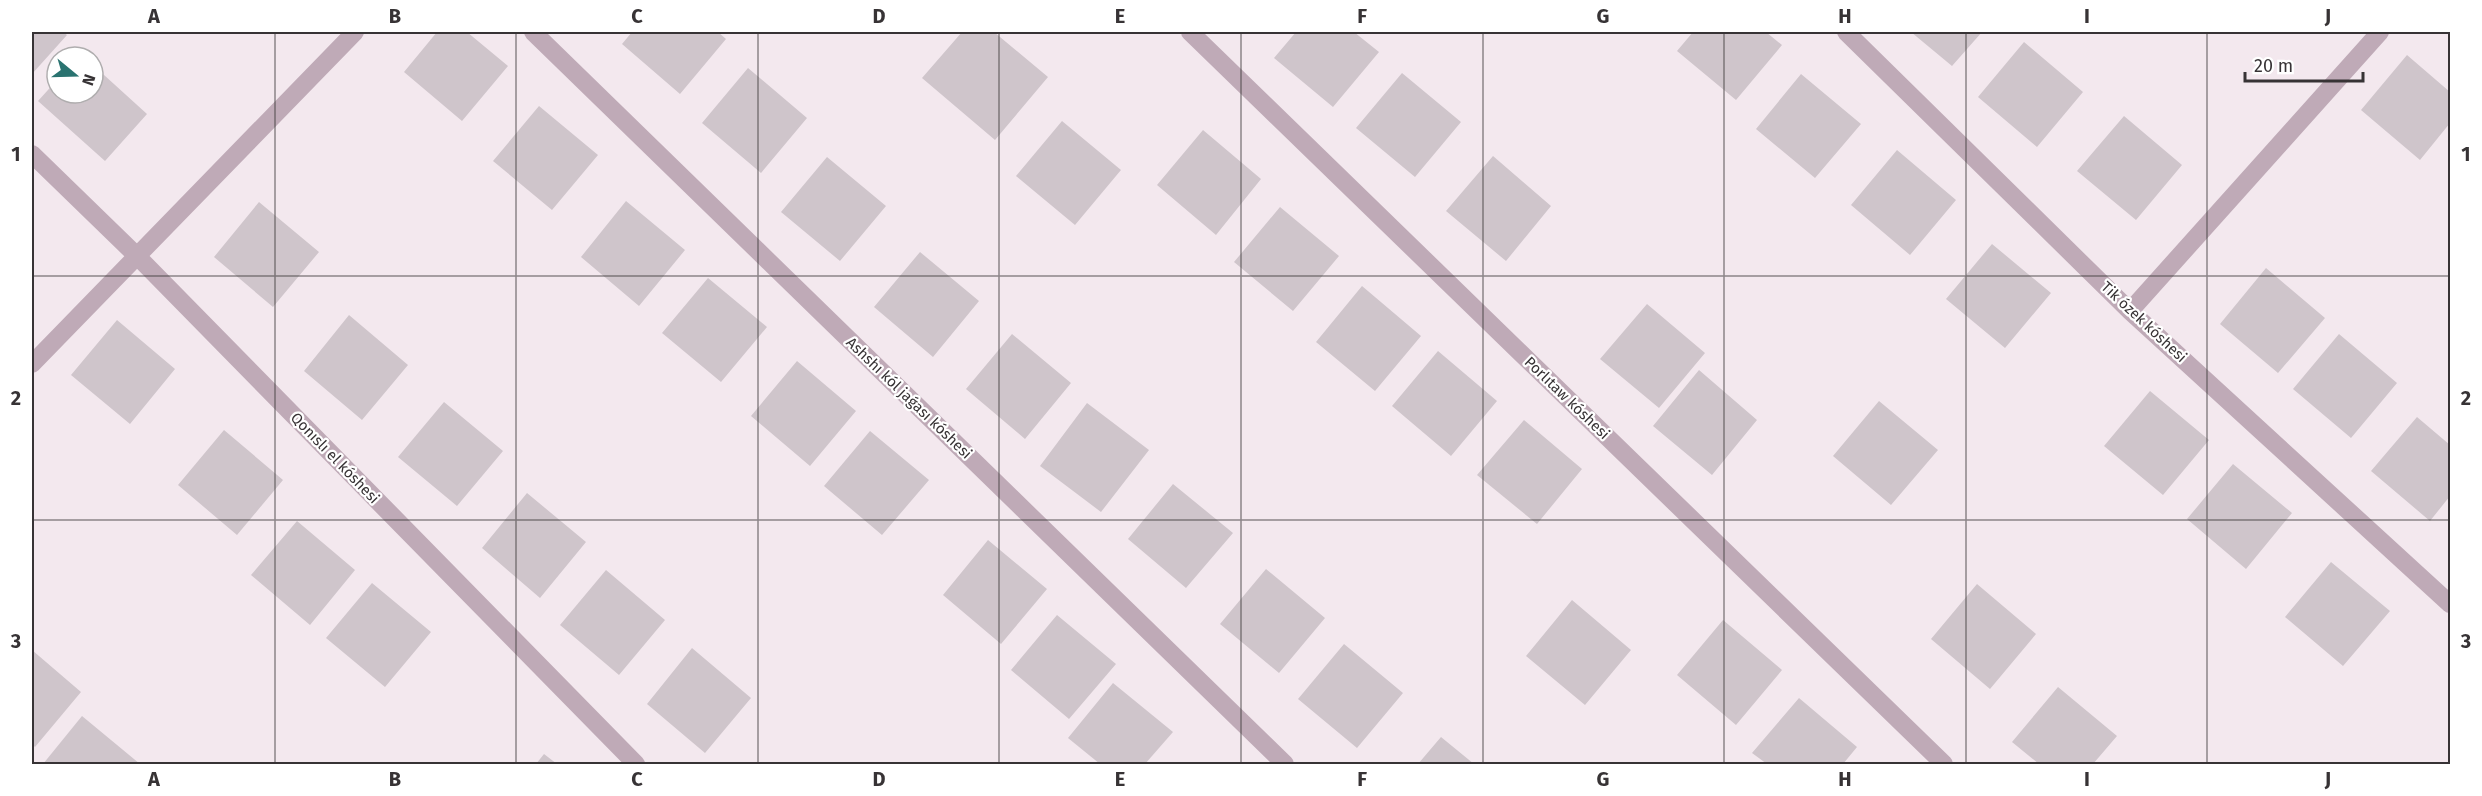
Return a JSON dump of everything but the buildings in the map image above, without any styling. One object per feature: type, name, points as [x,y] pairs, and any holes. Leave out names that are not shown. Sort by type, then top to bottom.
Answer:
[{"type":"street","points":[[32,364],[355,32]]},
{"type":"street","name":"Ashshı kól jaǵası kóshesi","points":[[533,32],[1285,765]]},
{"type":"street","name":"Porlıtaw kóshesi","points":[[1191,32],[1944,765]]},
{"type":"street","name":"Tik ózek kóshesi","points":[[1846,32],[2130,311],[2451,604]]},
{"type":"street","points":[[2130,311],[2380,32]]},
{"type":"street","name":"Qonıslı el kóshesi","points":[[32,154],[138,257],[636,765]]}]
